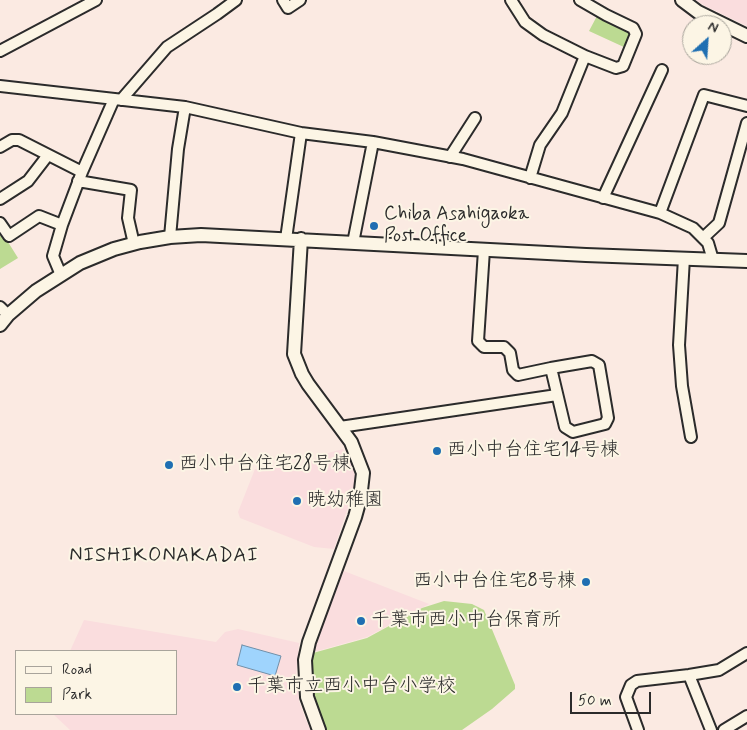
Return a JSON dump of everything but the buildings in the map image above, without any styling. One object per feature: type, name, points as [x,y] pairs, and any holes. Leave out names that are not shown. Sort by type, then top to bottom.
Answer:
[{"type":"street","points":[[0,51],[96,0]]},
{"type":"street","points":[[61,274],[53,256],[62,225],[80,176],[117,100],[167,47],[236,0]]},
{"type":"street","points":[[283,0],[288,8],[300,0]]},
{"type":"street","points":[[511,0],[519,15],[543,35],[616,68],[623,66],[636,34],[633,28],[580,0]]},
{"type":"street","points":[[682,0],[698,12],[747,36]]},
{"type":"street","points":[[530,178],[540,145],[562,113],[586,56]]},
{"type":"street","points":[[603,198],[662,70]]},
{"type":"street","points":[[0,86],[185,108],[301,133],[373,142],[450,157],[660,214],[693,228],[708,243],[713,260]]},
{"type":"street","points":[[660,214],[704,95],[747,106]]},
{"type":"street","points":[[170,236],[178,149],[185,108]]},
{"type":"street","points":[[450,157],[475,118]]},
{"type":"street","points":[[703,238],[719,223],[747,123]]},
{"type":"street","points":[[286,239],[301,133]]},
{"type":"street","points":[[0,147],[12,140],[19,140],[48,154],[80,176],[131,190],[128,218],[134,244]]},
{"type":"street","points":[[353,243],[373,142]]},
{"type":"street","points":[[0,199],[28,182],[48,154]]},
{"type":"street","points":[[0,223],[9,236],[40,216],[62,225]]},
{"type":"street","points":[[3,316],[36,291],[80,263],[114,249],[170,236],[201,235],[484,250],[747,260]]},
{"type":"street","points":[[301,240],[294,354],[308,384],[351,442],[360,462],[363,481],[355,517],[309,642],[305,660],[308,697],[319,730]]},
{"type":"street","points":[[484,250],[478,341],[484,346],[504,347],[510,353],[512,370],[518,374],[592,360],[599,365],[608,418],[605,424],[573,432],[564,427],[551,368]]},
{"type":"street","points":[[684,258],[679,345],[682,386],[691,437]]},
{"type":"street","points":[[340,427],[557,395]]},
{"type":"street","points":[[638,730],[626,697],[631,685],[637,681],[719,670],[747,653]]},
{"type":"street","points":[[689,675],[711,730]]},
{"type":"street","points":[[724,730],[747,716]]},
{"type":"shaded area","points":[[696,0],[747,0],[747,26],[732,19],[732,15],[724,15]]},
{"type":"shaded area","name":"暁幼稚園","points":[[343,449],[353,468],[355,476],[354,489],[334,549],[314,547],[240,518],[238,512],[255,469],[303,467],[321,455]]},
{"type":"shaded area","name":"千葉市西小中台保育所","points":[[344,571],[429,604],[367,637],[314,652],[317,638]]},
{"type":"shaded area","name":"千葉市立西小中台小学校","points":[[84,620],[216,642],[225,632],[238,629],[299,643],[296,674],[299,701],[311,730],[70,730],[54,715],[178,715],[178,650],[70,650]]},
{"type":"green space","points":[[597,16],[630,31],[631,36],[626,48],[589,31]]},
{"type":"green space","points":[[3,234],[18,258],[0,269],[0,236]]},
{"type":"green space","points":[[444,601],[472,604],[484,610],[515,689],[492,709],[462,730],[327,730],[314,698],[311,676],[313,653],[367,638],[422,608]]},
{"type":"water","points":[[242,645],[281,656],[275,676],[237,665]]},
{"type":"place","name":"Chiba Asahigaoka Post Office","points":[[374,226]]},
{"type":"place","name":"西小中台住宅14号棟","points":[[437,451]]},
{"type":"place","name":"西小中台住宅28号棟","points":[[169,465]]},
{"type":"place","name":"暁幼稚園","points":[[297,501]]},
{"type":"place","name":"西小中台住宅8号棟","points":[[586,582]]},
{"type":"place","name":"千葉市西小中台保育所","points":[[361,621]]},
{"type":"place","name":"千葉市立西小中台小学校","points":[[237,687]]},
{"type":"district","name":"NISHIKONAKADAI","points":[[164,557]]}]
